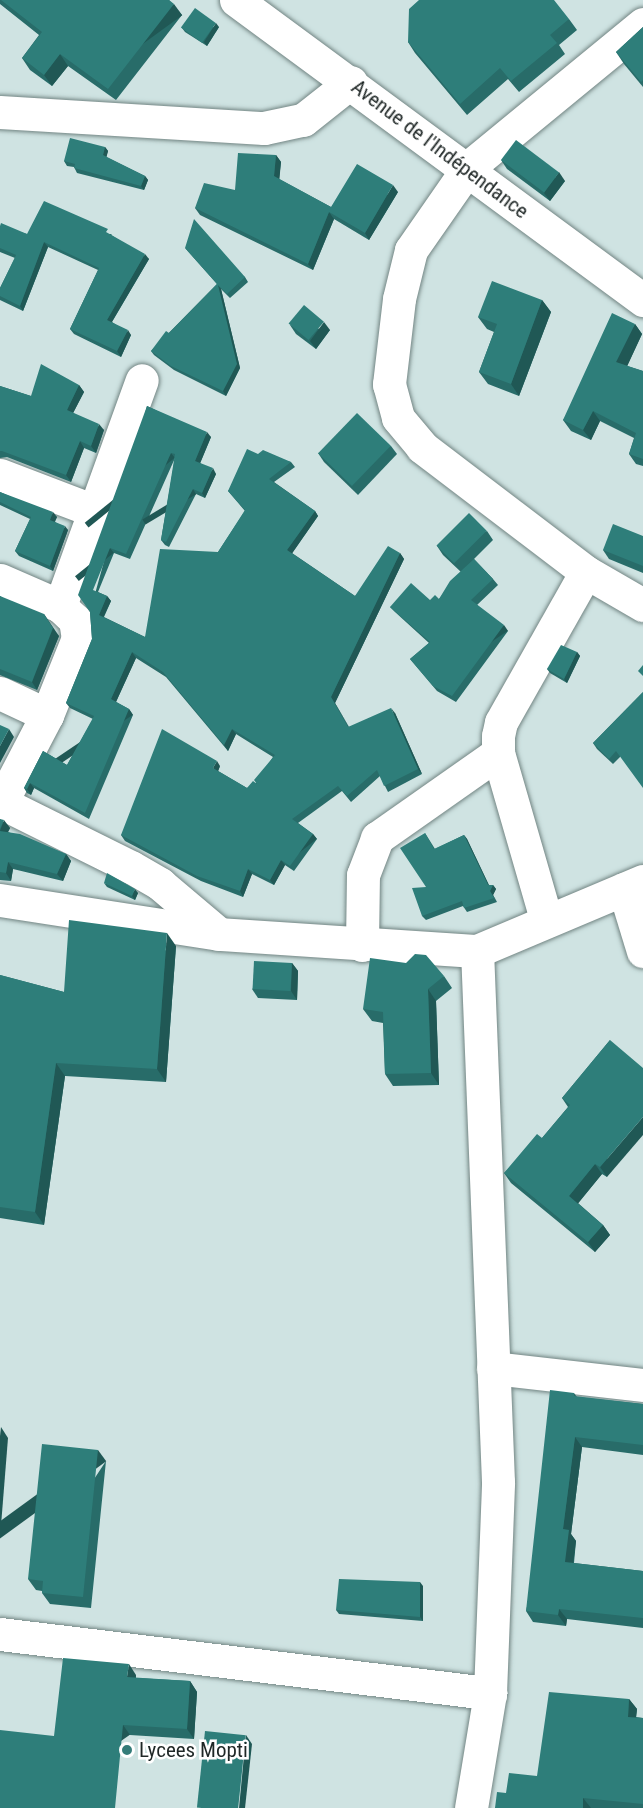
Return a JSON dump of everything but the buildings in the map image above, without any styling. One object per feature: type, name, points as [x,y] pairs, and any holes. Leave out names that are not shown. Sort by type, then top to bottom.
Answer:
[{"type":"street","name":"Avenue de l'Indépendance","points":[[236,0],[468,168],[643,300]]},
{"type":"street","points":[[643,24],[468,168],[411,250],[399,299],[389,384],[398,418],[422,447],[586,572],[643,605]]},
{"type":"street","points":[[0,112],[264,128],[303,120],[351,82]]},
{"type":"street","points":[[60,606],[92,510],[142,380]]},
{"type":"street","points":[[0,475],[92,510]]},
{"type":"street","points":[[546,920],[498,753],[501,722],[586,572]]},
{"type":"street","points":[[0,580],[60,606],[75,620],[78,638],[47,715],[0,803],[159,884],[219,934]]},
{"type":"street","points":[[0,693],[47,715]]},
{"type":"street","points":[[362,945],[363,875],[377,838],[498,753]]},
{"type":"street","points":[[0,900],[219,934],[477,951],[633,885],[643,951]]},
{"type":"street","points":[[471,1808],[490,1693],[498,1482],[477,951]]},
{"type":"street","points":[[494,1368],[643,1385]]},
{"type":"street","points":[[0,1634],[490,1693]]},
{"type":"place","name":"Lycees Mopti","points":[[127,1750]]}]
